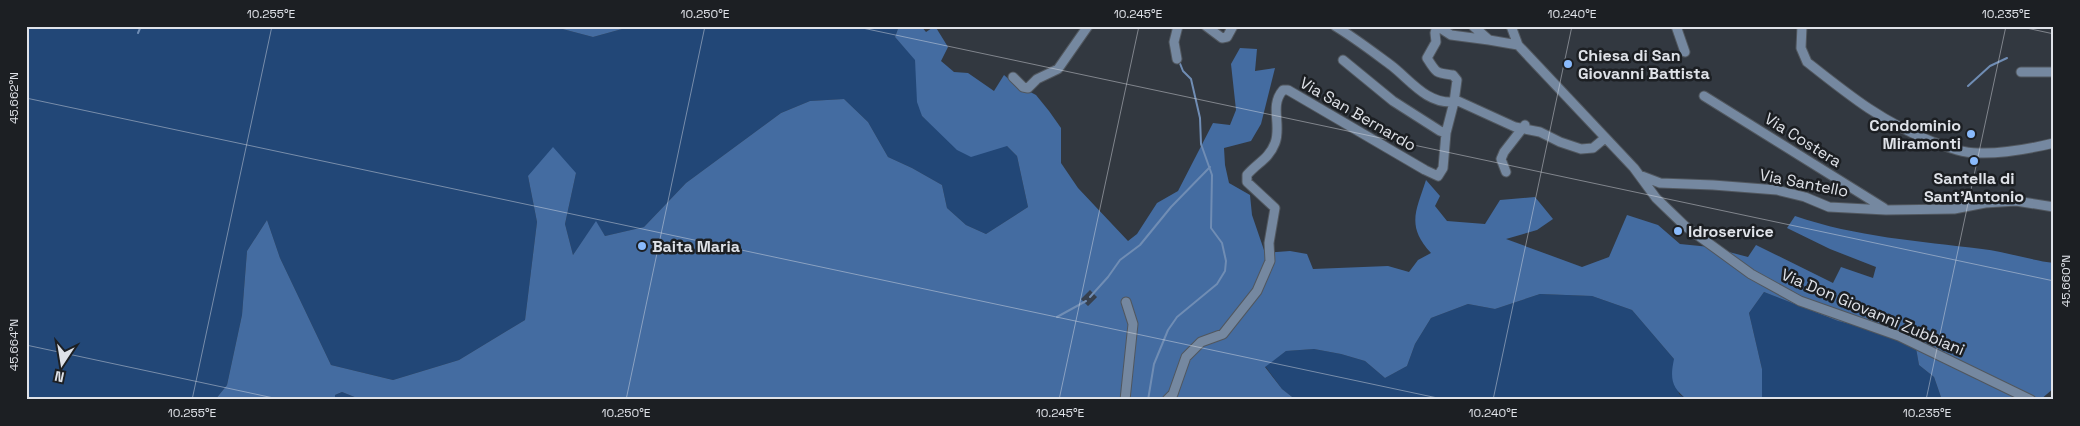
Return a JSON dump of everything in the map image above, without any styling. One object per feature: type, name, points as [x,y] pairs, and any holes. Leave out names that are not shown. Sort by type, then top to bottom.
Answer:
[{"type":"street","points":[[1013,77],[1023,87],[1028,88],[1037,79],[1058,69],[1088,26]]},
{"type":"street","points":[[1177,59],[1174,42],[1178,26]]},
{"type":"street","points":[[1206,26],[1222,38],[1226,37],[1233,26]]},
{"type":"street","points":[[1335,26],[1357,39],[1392,66],[1422,94],[1446,103],[1462,102],[1515,127],[1525,126],[1560,142],[1581,149],[1593,148],[1605,138]]},
{"type":"street","name":"Via San Bernardo","points":[[1168,400],[1173,394],[1186,357],[1201,342],[1223,334],[1257,291],[1270,261],[1274,208],[1247,182],[1247,175],[1268,157],[1276,142],[1277,99],[1283,90],[1288,90],[1438,176],[1443,168],[1446,133],[1454,102],[1457,80],[1453,75],[1442,76],[1437,73],[1427,58],[1436,42],[1434,33],[1437,26],[1451,34],[1518,45]]},
{"type":"street","points":[[1473,26],[1489,40]]},
{"type":"street","points":[[1511,26],[1518,45]]},
{"type":"street","points":[[1676,26],[1685,52]]},
{"type":"street","points":[[1802,26],[1801,48],[1807,62],[1888,122],[1907,132],[1951,148],[1976,153],[2004,152],[2054,143]]},
{"type":"street","name":"Via Don Giovanni Zubbiani","points":[[1518,45],[1639,175],[1656,198],[1685,226],[1751,274],[1800,301],[1900,336],[2031,400]]},
{"type":"street","name":"Via San Bernardo","points":[[1343,60],[1393,101],[1446,133]]},
{"type":"street","points":[[2021,72],[2054,72]]},
{"type":"street","name":"Via Costera","points":[[1704,96],[1886,210]]},
{"type":"street","points":[[1506,172],[1501,159],[1504,152],[1525,126]]},
{"type":"street","name":"Via Santello","points":[[1639,175],[1660,183],[1777,190],[1805,197],[1829,207],[1886,210],[1954,209],[1985,203],[2016,201],[2054,207]]},
{"type":"street","points":[[1124,400],[1133,324],[1126,302]]},
{"type":"shaded area","points":[[26,26],[551,26],[593,37],[633,26],[899,26],[895,37],[915,59],[922,116],[938,130],[1007,146],[1017,156],[1028,207],[986,234],[966,225],[947,208],[942,185],[888,157],[868,122],[844,99],[810,101],[781,113],[686,183],[644,227],[605,236],[596,222],[573,255],[565,224],[576,173],[528,176],[537,222],[525,320],[459,360],[393,380],[331,365],[280,258],[267,220],[247,251],[242,315],[227,385],[215,400],[26,400]]},
{"type":"shaded area","points":[[551,26],[633,26],[593,37]]},
{"type":"shaded area","points":[[899,26],[921,26],[926,32],[935,26],[948,47],[941,61],[954,72],[968,73],[994,91],[1004,75],[1013,83],[1036,95],[1061,128],[1061,163],[1078,188],[1128,241],[1137,234],[1157,203],[1178,191],[1213,123],[1230,125],[1236,110],[1231,64],[1240,48],[1257,49],[1255,71],[1275,68],[1261,124],[1251,141],[1224,148],[1229,183],[1250,195],[1252,215],[1265,253],[1290,251],[1307,254],[1313,269],[1388,266],[1409,272],[1418,260],[1431,253],[1418,235],[1415,218],[1426,180],[1440,196],[1435,206],[1447,221],[1485,224],[1500,200],[1535,197],[1553,219],[1537,230],[1506,239],[1582,267],[1609,257],[1627,215],[1658,225],[1680,244],[1710,247],[1748,257],[1756,245],[1833,283],[1841,267],[1873,278],[1876,267],[1830,249],[1787,228],[1795,216],[1864,234],[1991,250],[2054,263],[2054,388],[2040,400],[1942,400],[1934,377],[1919,365],[1916,348],[1875,330],[1838,321],[1764,292],[1749,313],[1762,369],[1762,400],[1688,400],[1682,396],[1673,382],[1674,359],[1632,310],[1592,296],[1540,294],[1495,309],[1468,304],[1431,318],[1415,344],[1407,366],[1385,378],[1365,361],[1341,354],[1314,349],[1286,351],[1265,367],[1282,389],[1296,400],[362,400],[342,392],[335,395],[335,400],[215,400],[227,385],[242,315],[247,251],[267,220],[280,258],[331,365],[393,380],[459,360],[525,320],[537,222],[528,176],[553,147],[576,173],[565,224],[573,255],[596,221],[605,236],[644,227],[686,183],[781,113],[810,101],[844,99],[868,122],[888,157],[942,185],[947,208],[966,225],[986,234],[1028,207],[1017,156],[1007,146],[971,157],[957,150],[922,116],[917,102],[915,60],[895,37]],"holes":[[[1090,290],[1097,297],[1088,306],[1081,299]]]},
{"type":"shaded area","points":[[1090,289],[1097,296],[1088,306],[1081,299]]},
{"type":"shaded area","points":[[1764,292],[1838,321],[1875,330],[1916,348],[1919,365],[1934,377],[1942,400],[1762,400],[1762,369],[1749,313]]},
{"type":"shaded area","points":[[1540,294],[1592,296],[1632,310],[1674,359],[1679,394],[1688,400],[1296,400],[1282,389],[1265,366],[1286,351],[1314,349],[1365,361],[1385,378],[1407,366],[1415,344],[1431,318],[1468,304],[1495,309]]},
{"type":"shaded area","points":[[342,392],[362,400],[335,400],[335,395]]},
{"type":"waterway","points":[[138,33],[141,26]]},
{"type":"waterway","points":[[1968,86],[1990,66],[2007,58]]},
{"type":"waterway","points":[[1148,400],[1154,364],[1168,330],[1177,317],[1217,284],[1225,271],[1226,261],[1222,243],[1211,228],[1212,175],[1201,144],[1200,118],[1191,79],[1183,71],[1179,61]]},
{"type":"waterway","points":[[1090,297],[1120,260],[1140,245],[1171,207],[1210,167]]},
{"type":"waterway","points":[[1057,317],[1086,301]]},
{"type":"place","name":"Chiesa di San Giovanni Battista","points":[[1568,64]]},
{"type":"place","name":"Condominio Miramonti","points":[[1971,134]]},
{"type":"place","name":"Santella di Sant'Antonio","points":[[1974,161]]},
{"type":"place","name":"Idroservice","points":[[1678,231]]},
{"type":"place","name":"Baita Maria","points":[[642,246]]}]
